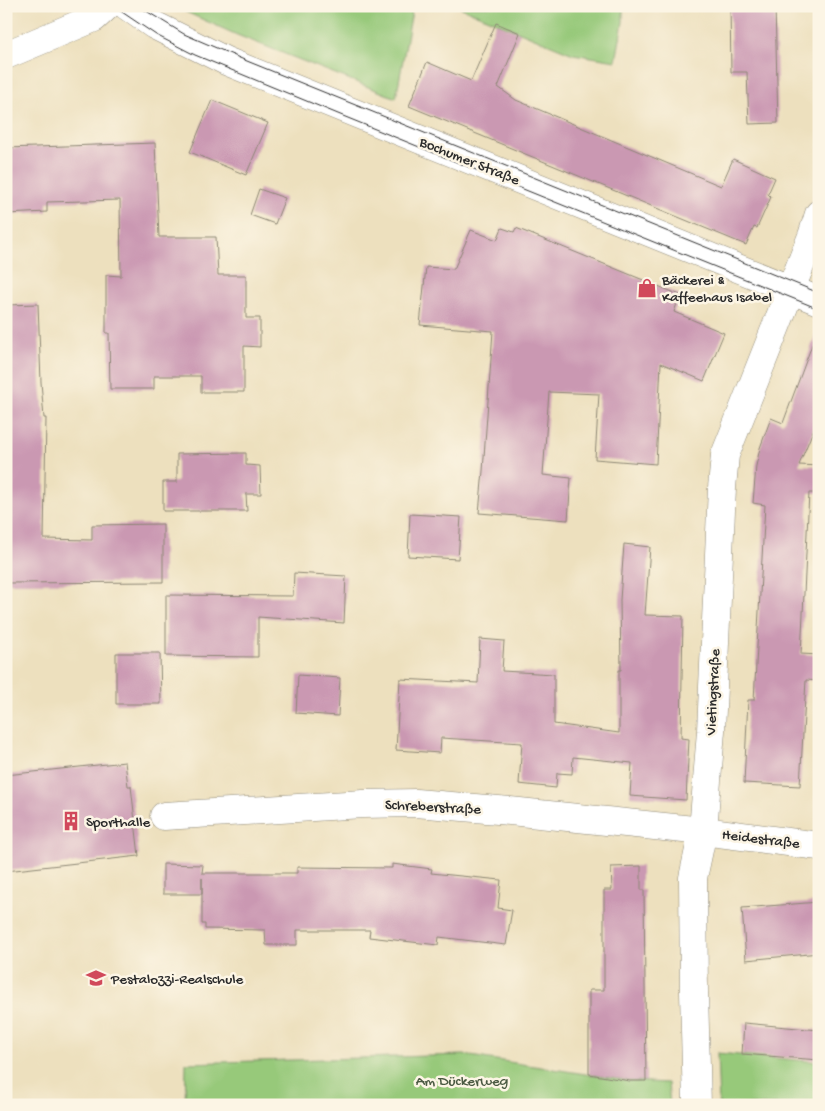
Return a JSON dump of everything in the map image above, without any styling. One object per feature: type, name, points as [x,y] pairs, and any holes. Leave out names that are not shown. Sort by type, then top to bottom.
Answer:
[{"type":"street","points":[[6,55],[94,18],[107,6]]},
{"type":"street","name":"Bochumer Straße","points":[[127,6],[154,25],[226,61],[819,301]]},
{"type":"street","name":"Vietingstraße","points":[[697,1105],[693,878],[703,831],[711,731],[721,498],[725,455],[819,214]]},
{"type":"street","name":"Schreberstraße","points":[[164,816],[364,804],[416,803],[703,831]]},
{"type":"street","name":"Heidestraße","points":[[703,831],[819,846]]},
{"type":"green space","points":[[177,6],[413,6],[396,98],[237,35]]},
{"type":"green space","points":[[457,6],[623,6],[623,22],[616,61],[573,54]]},
{"type":"green space","points":[[717,1053],[819,1062],[819,1105],[719,1105]]},
{"type":"green space","name":"Am Dückerweg","points":[[464,1055],[630,1081],[668,1083],[670,1105],[185,1105],[186,1063]]},
{"type":"building","points":[[730,6],[775,6],[778,123],[749,124],[747,72],[731,72]]},
{"type":"building","points":[[496,23],[520,33],[498,87],[516,100],[721,186],[733,159],[775,178],[768,194],[771,197],[757,228],[754,227],[746,245],[409,106],[427,62],[471,81]]},
{"type":"building","points":[[212,100],[268,123],[246,175],[190,152]]},
{"type":"building","points":[[155,143],[159,237],[216,237],[218,275],[246,275],[246,318],[260,318],[260,347],[244,346],[244,392],[201,392],[201,376],[154,376],[154,389],[110,389],[109,333],[106,333],[106,275],[121,276],[120,200],[47,202],[47,212],[6,214],[6,148]]},
{"type":"building","points":[[259,189],[285,198],[275,224],[250,215]]},
{"type":"building","points":[[502,228],[514,232],[516,228],[680,295],[674,312],[724,333],[704,381],[661,363],[656,464],[595,459],[599,394],[549,392],[543,475],[571,478],[568,520],[479,513],[493,331],[420,325],[426,267],[454,269],[471,230],[497,240]]},
{"type":"building","points":[[38,304],[41,382],[44,418],[46,418],[44,539],[92,540],[92,525],[163,524],[163,582],[6,583],[6,305]]},
{"type":"building","points":[[816,334],[819,335],[819,416],[799,465],[819,466],[819,493],[809,493],[801,654],[819,655],[819,681],[806,680],[800,786],[744,783],[748,700],[754,700],[765,505],[753,503],[756,466],[760,448],[771,418],[783,423]]},
{"type":"building","points":[[246,453],[246,465],[260,466],[261,494],[246,494],[247,511],[163,511],[163,482],[177,482],[177,454]]},
{"type":"building","points":[[410,514],[461,517],[458,559],[408,556]]},
{"type":"building","points":[[624,544],[650,547],[645,615],[683,616],[681,738],[689,739],[686,800],[630,796],[632,763],[573,757],[572,774],[557,773],[556,788],[519,784],[522,743],[441,738],[440,753],[396,750],[400,679],[478,683],[480,639],[504,641],[502,671],[554,674],[554,724],[619,733],[619,670],[621,670],[620,600]]},
{"type":"building","points":[[294,573],[346,576],[344,623],[258,617],[258,657],[166,656],[166,595],[293,596]]},
{"type":"building","points":[[116,653],[160,653],[161,704],[116,704]]},
{"type":"building","points":[[298,675],[340,678],[338,716],[296,713]]},
{"type":"building","name":"Sporthalle","points":[[125,762],[128,786],[131,786],[139,856],[6,871],[6,775]]},
{"type":"building","points":[[163,864],[203,865],[202,873],[297,873],[297,867],[392,868],[392,864],[432,869],[431,873],[501,880],[498,908],[512,910],[506,945],[439,937],[438,945],[369,937],[370,930],[297,930],[297,945],[266,945],[265,930],[205,929],[205,924],[202,924],[202,894],[163,894]]},
{"type":"building","points":[[641,866],[641,890],[644,890],[646,1081],[630,1081],[589,1074],[589,990],[604,990],[604,890],[612,890],[611,867]]},
{"type":"building","points":[[819,902],[819,953],[746,960],[742,908]]},
{"type":"building","points":[[744,1023],[819,1030],[819,1060],[742,1054]]},
{"type":"tram line","points":[[113,6],[156,35],[195,55],[819,309]]},
{"type":"tram line","points":[[138,6],[184,34],[242,59],[819,293]]},
{"type":"place","name":"Bäckerei & Kaffeehaus Isabel","points":[[647,288]]},
{"type":"place","name":"Sporthalle","points":[[71,821]]},
{"type":"place","name":"Pestalozzi-Realschule","points":[[96,978]]}]
